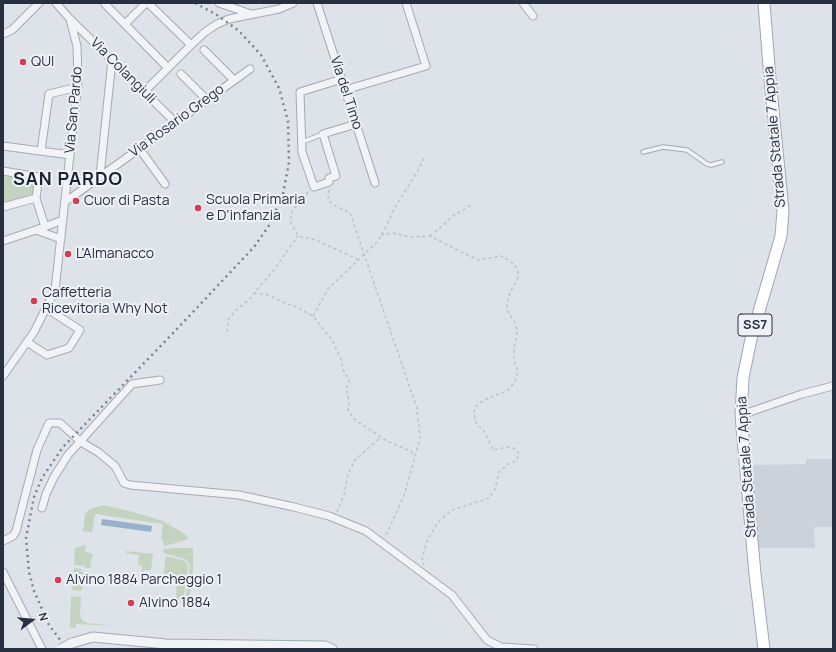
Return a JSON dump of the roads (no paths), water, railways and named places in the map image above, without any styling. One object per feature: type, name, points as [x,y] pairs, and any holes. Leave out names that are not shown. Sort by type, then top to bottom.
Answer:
[{"type":"main road","name":"Strada Statale 7 Appia","points":[[764,3],[783,211],[781,236],[749,347],[743,378],[741,415],[753,558],[764,649]]},
{"type":"street","points":[[3,34],[12,30],[40,3]]},
{"type":"street","name":"Via San Pardo","points":[[3,376],[34,332],[55,290],[78,87],[77,46],[70,19],[56,3]]},
{"type":"street","points":[[105,3],[168,68]]},
{"type":"street","points":[[125,24],[147,3],[191,45]]},
{"type":"street","points":[[144,92],[191,45],[205,32],[217,24],[229,19],[293,3]]},
{"type":"street","name":"Via del Timo","points":[[317,3],[375,184]]},
{"type":"street","points":[[345,90],[426,66],[406,3]]},
{"type":"street","points":[[523,3],[533,16]]},
{"type":"street","points":[[222,4],[251,14]]},
{"type":"street","name":"Via Colangiuli","points":[[70,19],[176,122]]},
{"type":"street","points":[[204,50],[234,80]]},
{"type":"street","points":[[100,176],[112,60]]},
{"type":"street","name":"Via Rosario Grego","points":[[65,202],[250,69]]},
{"type":"street","points":[[181,74],[207,100]]},
{"type":"street","points":[[342,79],[300,92],[302,152],[314,187],[327,183],[329,182],[329,178],[336,176],[324,134],[356,124]]},
{"type":"street","points":[[41,151],[49,94],[78,87]]},
{"type":"street","points":[[3,146],[70,155]]},
{"type":"street","points":[[139,148],[165,184]]},
{"type":"street","points":[[3,171],[39,177],[36,198],[45,227]]},
{"type":"street","points":[[3,207],[36,198]]},
{"type":"street","points":[[3,241],[63,220]]},
{"type":"street","points":[[36,230],[61,239]]},
{"type":"street","points":[[27,342],[47,355],[69,348],[80,330],[46,308]]},
{"type":"street","points":[[3,362],[10,366]]},
{"type":"street","points":[[42,508],[46,494],[54,477],[68,455],[132,384],[160,380]]},
{"type":"street","points":[[741,415],[802,394],[833,386]]},
{"type":"street","points":[[3,541],[13,536],[16,530],[37,450],[49,423],[60,423],[81,442],[98,452],[115,466],[124,483],[130,485],[239,495],[294,507],[333,518],[366,531],[452,596],[487,640],[501,647],[534,649]]},
{"type":"street","points":[[3,572],[42,649]]},
{"type":"street","points":[[61,649],[72,643],[93,637],[166,644],[325,646],[332,649]]},
{"type":"lane","points":[[302,142],[324,134]]},
{"type":"lane","points":[[642,152],[662,147],[687,150],[707,164],[711,165],[722,162]]},
{"type":"water","points":[[102,519],[152,526],[151,532],[101,525]]},
{"type":"railway","points":[[67,649],[49,625],[34,591],[29,572],[26,538],[34,497],[42,478],[63,447],[254,247],[270,224],[283,194],[289,162],[288,121],[279,88],[261,55],[239,31],[217,15],[195,3]]},
{"type":"place","name":"QUI","points":[[23,62]]},
{"type":"place","name":"Cuor di Pasta","points":[[76,201]]},
{"type":"place","name":"Scuola Primaria e D'infanzia","points":[[198,208]]},
{"type":"place","name":"L'Almanacco","points":[[68,254]]},
{"type":"place","name":"Caffetteria Ricevitoria Why Not","points":[[34,301]]},
{"type":"place","name":"Alvino 1884 Parcheggio 1","points":[[58,580]]},
{"type":"place","name":"Alvino 1884","points":[[131,603]]},
{"type":"district","name":"SAN PARDO","points":[[68,180]]}]
